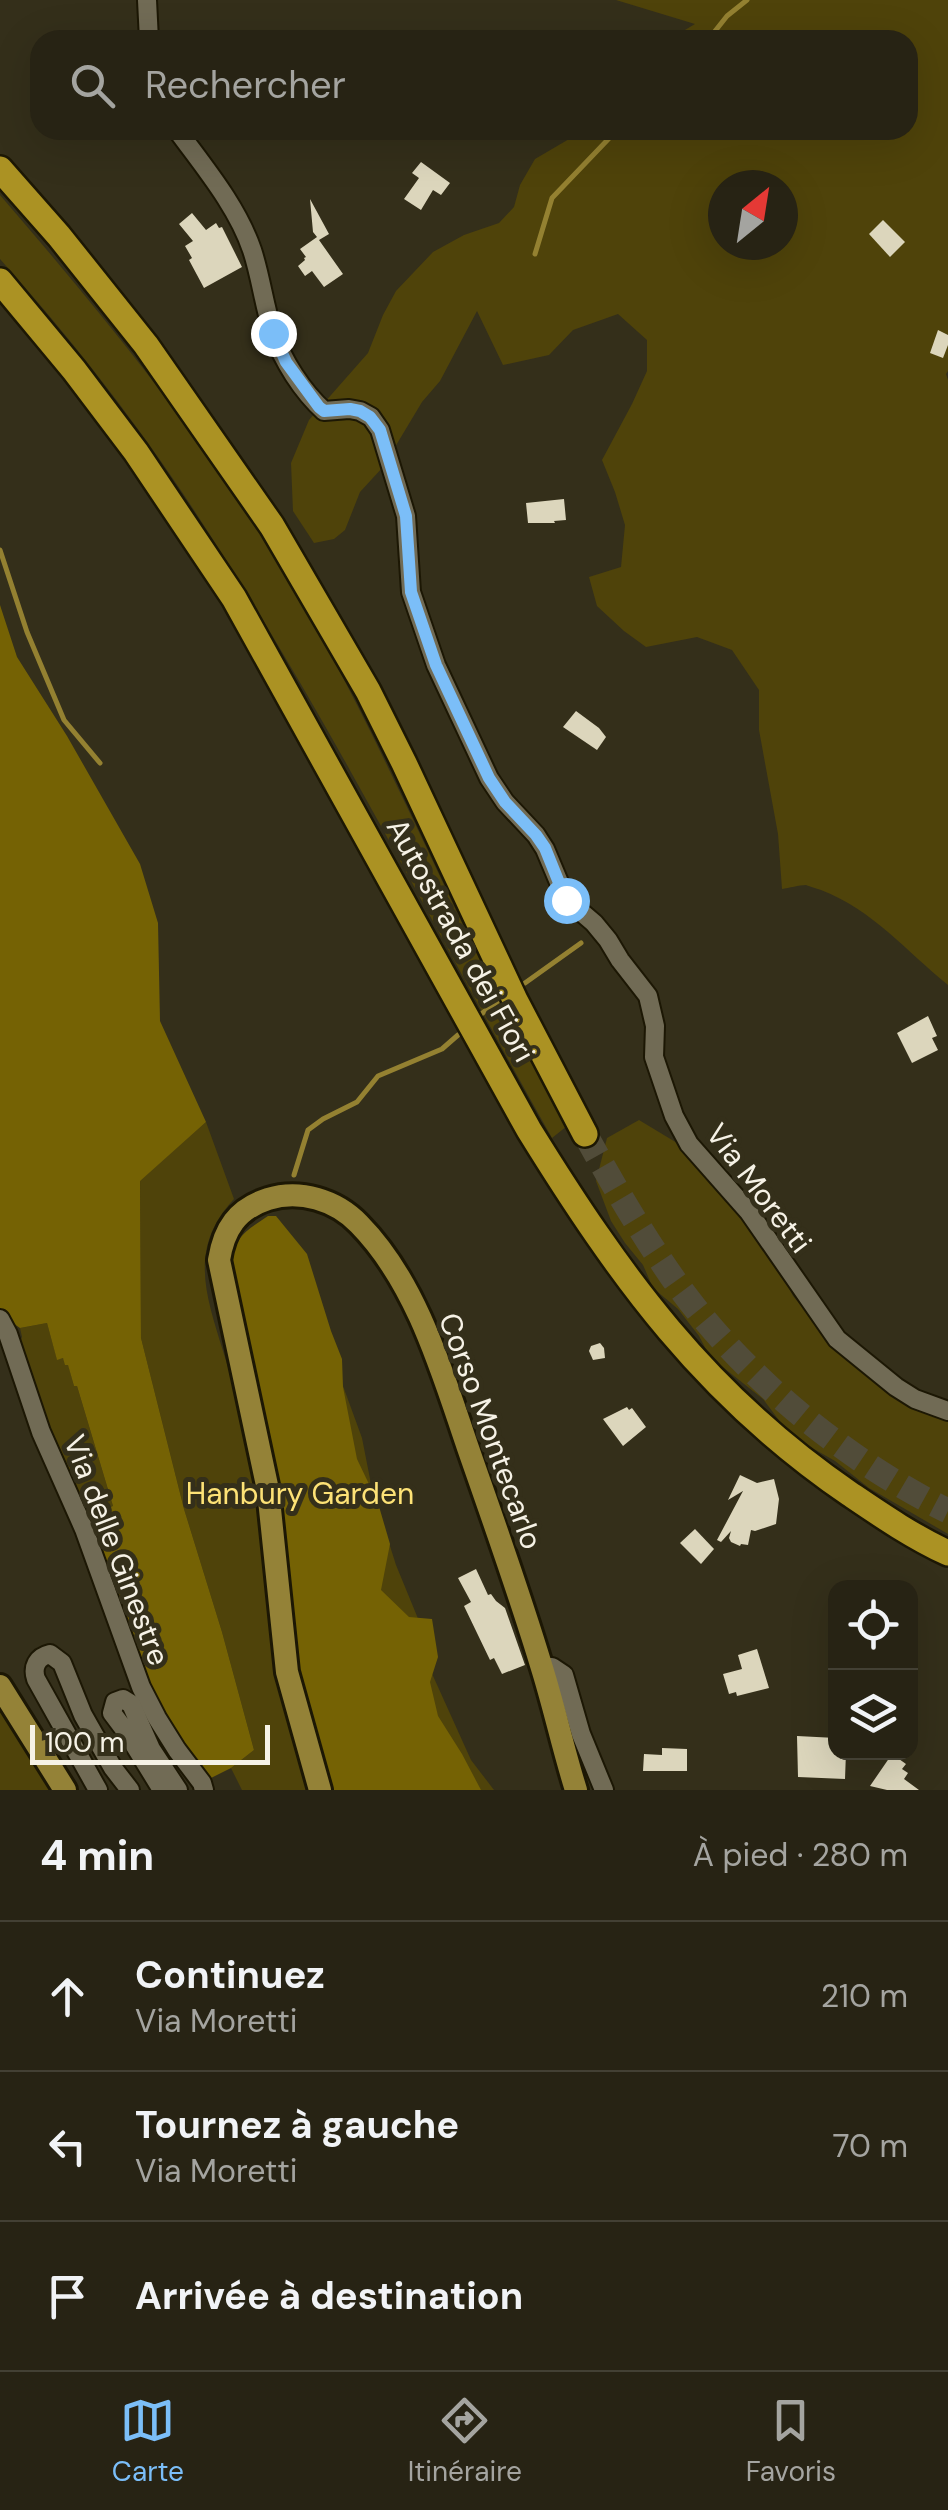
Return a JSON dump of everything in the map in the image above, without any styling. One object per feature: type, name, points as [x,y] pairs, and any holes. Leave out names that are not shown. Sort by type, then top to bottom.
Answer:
[{"type":"highway","name":"Autostrada dei Fiori","points":[[0,169],[146,346],[272,526],[368,691],[514,1000],[585,1134]]},
{"type":"highway","name":"Autostrada dei Fiori","points":[[0,281],[136,452],[234,598],[529,1130],[616,1264],[715,1384],[767,1432],[875,1512],[948,1552]]},
{"type":"main road","name":"Corso Montecarlo","points":[[320,1790],[286,1672],[268,1490],[221,1270],[222,1246],[234,1220],[244,1210],[276,1197],[301,1196],[331,1203],[346,1212],[385,1258],[418,1314],[542,1667],[576,1790]]},
{"type":"main road","points":[[0,1686],[64,1790]]},
{"type":"street","points":[[146,0],[148,30]]},
{"type":"street","name":"Via Moretti","points":[[184,140],[244,232],[273,333],[286,362],[324,411],[360,411],[380,430],[406,516],[411,592],[436,665],[489,778],[545,848],[566,900],[608,940],[648,996],[655,1026],[654,1057],[674,1116],[689,1144],[749,1212],[837,1339],[896,1387],[948,1412]]},
{"type":"street","name":"Via delle Ginestre","points":[[0,1320],[41,1432],[84,1529],[141,1687],[204,1790]]},
{"type":"street","points":[[98,1790],[36,1679],[36,1663],[44,1656],[50,1654],[62,1663],[83,1715],[112,1768],[130,1790]]},
{"type":"street","points":[[542,1667],[552,1667],[564,1675],[580,1734],[604,1790]]},
{"type":"street","name":"Via delle Ginestre","points":[[162,1790],[112,1714],[112,1705],[118,1700],[131,1704],[152,1749],[178,1790]]},
{"type":"green space","points":[[616,0],[948,0],[948,985],[873,920],[840,898],[806,885],[782,889],[778,834],[759,730],[759,690],[732,650],[697,637],[646,647],[597,606],[589,577],[621,567],[625,525],[602,460],[647,371],[647,340],[618,314],[573,330],[549,355],[503,365],[477,311],[440,381],[422,402],[383,467],[360,492],[345,530],[334,539],[314,543],[293,511],[291,463],[309,420],[368,353],[396,291],[433,252],[464,235],[499,223],[514,207],[520,185],[535,159],[567,140],[918,140],[918,30],[685,30],[695,24]]},
{"type":"green space","points":[[0,195],[170,404],[297,593],[360,711],[506,1013],[567,1126],[552,1138],[328,730],[233,570],[118,402],[0,259]]},
{"type":"green space","points":[[0,605],[17,657],[140,864],[158,923],[160,1021],[206,1122],[140,1181],[141,1338],[184,1509],[254,1750],[209,1779],[172,1732],[154,1699],[88,1515],[113,1506],[68,1365],[63,1358],[57,1360],[47,1323],[20,1328],[0,1308]]},
{"type":"green space","points":[[639,1120],[687,1149],[708,1173],[774,1258],[793,1296],[824,1333],[948,1419],[948,1534],[869,1488],[807,1445],[781,1423],[763,1399],[710,1357],[678,1309],[653,1288],[643,1265],[611,1221],[596,1181],[607,1138]]},
{"type":"green space","points":[[206,1122],[234,1199],[210,1236],[205,1272],[207,1291],[244,1425],[266,1367],[339,1375],[362,1438],[372,1489],[396,1565],[419,1621],[429,1667],[471,1760],[494,1790],[329,1790],[270,1624],[271,1647],[307,1790],[242,1790],[231,1768],[254,1750],[184,1509],[141,1338],[140,1180]]},
{"type":"green space","name":"Hanbury Garden","points":[[268,1216],[276,1216],[307,1254],[342,1359],[343,1387],[357,1459],[378,1503],[390,1544],[381,1590],[409,1617],[432,1619],[438,1657],[430,1682],[438,1716],[481,1790],[334,1790],[304,1692],[293,1633],[282,1504],[233,1266],[238,1241]]},
{"type":"green space","points":[[47,1323],[57,1359],[63,1358],[68,1364],[77,1386],[113,1506],[88,1515],[62,1459],[19,1344],[20,1328]]},
{"type":"green space","points":[[0,1710],[50,1790],[0,1790]]},
{"type":"building","points":[[421,162],[450,183],[441,195],[433,190],[421,210],[404,199],[419,178],[412,173]]},
{"type":"building","points":[[310,199],[329,234],[319,240],[343,274],[324,287],[312,271],[305,276],[298,266],[306,257],[300,249],[317,237],[313,232]]},
{"type":"building","points":[[192,213],[206,230],[216,223],[222,227],[242,267],[204,288],[185,246],[193,241],[179,224]]},
{"type":"building","points":[[883,220],[905,242],[890,257],[869,234]]},
{"type":"building","points":[[938,330],[948,335],[943,358],[930,353]]},
{"type":"building","points":[[564,499],[566,520],[528,523],[526,503]]},
{"type":"building","points":[[576,711],[606,737],[597,750],[563,727]]},
{"type":"building","points":[[928,1016],[938,1050],[912,1063],[897,1033]]},
{"type":"building","points":[[600,1343],[605,1358],[593,1360],[591,1346]]},
{"type":"building","points":[[627,1407],[646,1427],[623,1446],[603,1419]]},
{"type":"building","points":[[740,1475],[757,1483],[774,1479],[779,1499],[776,1524],[751,1530],[748,1545],[740,1546],[731,1542],[731,1531],[721,1542],[717,1540],[743,1491],[728,1500]]},
{"type":"building","points":[[695,1529],[714,1549],[701,1564],[680,1543]]},
{"type":"building","points":[[476,1569],[488,1595],[505,1608],[525,1665],[502,1674],[494,1658],[490,1660],[464,1606],[471,1602],[458,1578]]},
{"type":"building","points":[[757,1649],[769,1688],[737,1696],[736,1692],[729,1694],[723,1674],[742,1669],[738,1655]]},
{"type":"building","points":[[797,1736],[828,1738],[828,1760],[846,1760],[845,1779],[798,1777]]},
{"type":"building","points":[[662,1748],[687,1749],[687,1771],[643,1771],[644,1754],[662,1755]]},
{"type":"building","points":[[888,1760],[900,1760],[906,1764],[902,1769],[908,1773],[904,1779],[919,1790],[887,1790],[870,1786]]},
{"type":"waterway","points":[[716,30],[747,0]]},
{"type":"waterway","points":[[535,254],[552,198],[607,140]]},
{"type":"waterway","points":[[0,550],[27,632],[64,720],[100,763]]},
{"type":"waterway","points":[[525,983],[581,943]]},
{"type":"waterway","points":[[480,1015],[499,1000]]},
{"type":"waterway","points":[[294,1175],[308,1130],[357,1102],[378,1076],[442,1049],[458,1035]]},
{"type":"tunnel","points":[[585,1134],[660,1260],[729,1347],[761,1380],[832,1439],[948,1511]]},
{"type":"route","points":[[273,333],[286,362],[319,407],[331,412],[360,411],[380,430],[406,516],[411,592],[436,665],[489,778],[545,848],[566,900]]}]
